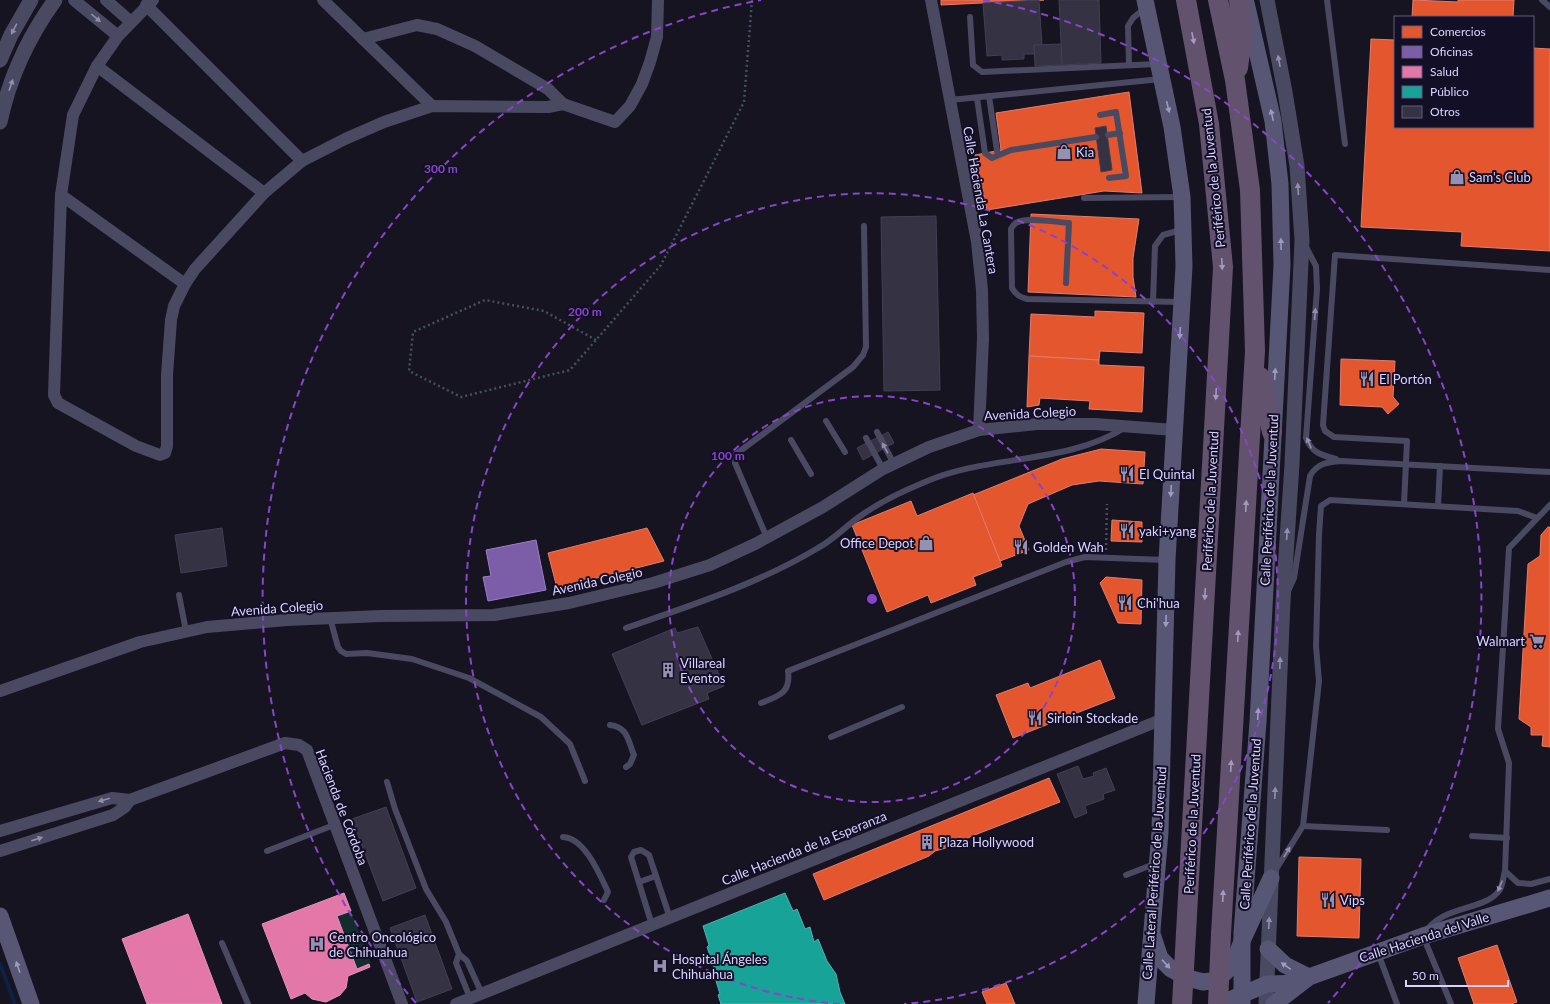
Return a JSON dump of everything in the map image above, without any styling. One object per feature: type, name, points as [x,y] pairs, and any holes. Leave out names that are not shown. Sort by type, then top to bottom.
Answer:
[{"type":"highway","name":"Periférico de la Juventud","points":[[1182,1004],[1223,267],[1209,124],[1186,0]]},
{"type":"highway","points":[[1218,0],[1235,80],[1250,190],[1255,351],[1221,934],[1219,1004]]},
{"type":"highway","points":[[1235,80],[1241,55],[1242,37],[1239,0]]},
{"type":"highway","points":[[1255,351],[1272,432]]},
{"type":"main road","name":"Calle Periférico de la Juventud","points":[[1242,999],[1242,941],[1258,722],[1270,462],[1282,265],[1280,184],[1273,121],[1245,0]]},
{"type":"main road","points":[[1146,4],[1172,127],[1182,196],[1184,266],[1174,430],[1163,719]]},
{"type":"main road","name":"Calle Lateral Periférico de la Juventud","points":[[1146,1004],[1160,832],[1163,719]]},
{"type":"main road","points":[[1151,929],[1160,958],[1171,969],[1188,978],[1203,982],[1218,980],[1234,963],[1242,941],[1271,878]]},
{"type":"main road","name":"Calle Hacienda del Valle","points":[[1267,984],[1305,980],[1378,951],[1550,898]]},
{"type":"main road","points":[[0,916],[30,1004]]},
{"type":"main road","points":[[1268,949],[1285,966],[1305,980]]},
{"type":"main road","name":"Calle Hacienda del Valle","points":[[1274,1004],[1305,980]]},
{"type":"main road","points":[[1219,1004],[1242,999],[1267,984]]},
{"type":"street","points":[[0,60],[11,35],[31,0]]},
{"type":"street","points":[[0,122],[21,60],[42,20],[55,0]]},
{"type":"street","points":[[74,0],[118,36]]},
{"type":"street","points":[[106,0],[131,22]]},
{"type":"street","points":[[323,0],[432,106]]},
{"type":"street","points":[[363,39],[417,25],[437,28],[482,50],[548,90],[563,104],[615,122],[630,106],[642,84],[657,37],[658,0]]},
{"type":"street","name":"Calle Hacienda La Cantera","points":[[931,0],[977,242],[982,290],[983,339],[979,430]]},
{"type":"street","points":[[1266,1004],[1283,601],[1292,464],[1302,240],[1297,166],[1285,92],[1267,0]]},
{"type":"street","points":[[302,161],[149,3],[118,36],[97,66],[73,114],[61,195],[54,395],[58,403],[136,446],[160,455],[165,452],[167,446],[167,375],[170,320],[174,306],[185,284],[195,269],[264,193],[302,161],[351,136],[432,106],[548,107],[563,104]]},
{"type":"street","points":[[97,66],[264,193]]},
{"type":"street","points":[[61,195],[185,284]]},
{"type":"street","name":"Avenida Colegio","points":[[0,691],[121,649],[186,631],[240,623],[330,618],[494,615],[569,603],[653,583],[710,565],[767,538],[823,507],[889,466],[929,447],[979,430],[1037,424],[1095,424],[1174,430]]},
{"type":"street","points":[[1270,462],[1292,464]]},
{"type":"street","name":"Calle Hacienda de la Esperanza","points":[[456,1004],[1163,719]]},
{"type":"street","name":"Hacienda de Córdoba","points":[[0,831],[112,798],[130,800],[285,743],[292,743],[307,750],[402,1004]]},
{"type":"street","name":"Hacienda de Córdoba","points":[[0,851],[113,815],[125,807],[130,800]]},
{"type":"lane","points":[[1327,0],[1345,144]]},
{"type":"lane","points":[[1542,0],[1550,7]]},
{"type":"lane","points":[[1129,65],[1128,26],[1146,4]]},
{"type":"lane","points":[[970,17],[973,65],[982,72],[1129,65],[1160,71]]},
{"type":"lane","points":[[950,100],[976,98],[1160,71]]},
{"type":"lane","points":[[989,96],[997,151]]},
{"type":"lane","points":[[976,98],[985,153],[992,158],[1011,150],[1096,137]]},
{"type":"lane","points":[[1100,115],[1116,112],[1126,176],[1108,178]]},
{"type":"lane","points":[[1108,135],[1120,133]]},
{"type":"lane","points":[[1084,198],[1182,196]]},
{"type":"lane","points":[[1066,283],[1069,223],[1019,221],[1011,229],[1012,288],[1015,293],[1021,297],[1028,299],[1181,302]]},
{"type":"lane","points":[[767,538],[735,463],[736,454],[853,367],[862,355],[866,346],[864,226]]},
{"type":"lane","points":[[1153,302],[1154,246],[1163,235],[1182,229]]},
{"type":"lane","points":[[1302,240],[1316,266],[1317,289],[1306,438],[1314,452],[1341,461]]},
{"type":"lane","points":[[1404,504],[1407,441],[1334,437],[1325,431],[1322,425],[1335,255],[1550,270]]},
{"type":"lane","points":[[826,421],[845,452]]},
{"type":"lane","points":[[626,628],[721,595],[784,567],[831,540],[860,516],[926,482],[949,473],[982,465],[1033,457],[1096,443],[1127,427]]},
{"type":"lane","points":[[877,432],[889,466]]},
{"type":"lane","points":[[866,438],[889,466]]},
{"type":"lane","points":[[791,440],[811,474]]},
{"type":"lane","points":[[1283,601],[1294,578],[1310,476],[1313,470],[1318,466],[1330,461],[1341,461],[1550,472]]},
{"type":"lane","points":[[1438,506],[1440,466]]},
{"type":"lane","points":[[1271,878],[1303,826],[1319,681],[1316,646],[1319,534],[1322,506],[1330,500],[1404,504],[1518,511],[1537,518]]},
{"type":"lane","points":[[1451,1004],[1423,936],[1430,925],[1440,918],[1491,899],[1500,890],[1505,871],[1509,763],[1498,729],[1509,548],[1550,504]]},
{"type":"lane","points":[[761,703],[782,694],[790,682],[788,671],[1066,562],[1085,557],[1168,560]]},
{"type":"lane","points":[[180,595],[186,631]]},
{"type":"lane","points":[[330,618],[338,647],[346,654],[367,653],[419,661],[469,678],[541,717],[570,744],[585,781]]},
{"type":"lane","points":[[831,737],[902,707]]},
{"type":"lane","points":[[610,725],[618,726],[624,730],[634,755],[630,764],[626,766]]},
{"type":"lane","points":[[387,782],[426,889],[446,922],[459,954],[467,961],[473,972],[476,996]]},
{"type":"lane","points":[[267,850],[334,825]]},
{"type":"lane","points":[[1303,826],[1387,830]]},
{"type":"lane","points":[[1472,836],[1507,838]]},
{"type":"lane","points":[[563,837],[578,842],[596,867],[608,892],[607,898],[604,900]]},
{"type":"lane","points":[[652,925],[631,857],[634,852],[641,850],[649,855],[670,918]]},
{"type":"lane","points":[[1126,875],[1157,863]]},
{"type":"lane","points":[[1505,871],[1518,882],[1531,884],[1550,878]]},
{"type":"lane","points":[[638,882],[656,876]]},
{"type":"lane","points":[[222,943],[248,1004]]},
{"type":"lane","points":[[1378,951],[1397,1004]]},
{"type":"lane","points":[[459,954],[456,963],[462,977],[476,996]]},
{"type":"lane","points":[[462,977],[473,972]]},
{"type":"path","points":[[596,340],[544,311],[485,300],[413,332],[409,371],[461,397],[570,370],[596,340],[661,265],[744,102],[752,0]]},
{"type":"path","points":[[1105,558],[1107,504]]},
{"type":"green space","points":[[351,911],[371,963],[357,969],[337,916]]},
{"type":"building: Comercios","points":[[941,0],[1044,0],[941,5]]},
{"type":"building: Comercios","points":[[1413,0],[1458,2],[1458,0],[1514,0],[1513,16],[1412,16]]},
{"type":"building: Comercios","name":"Sam's Club","points":[[1371,39],[1394,40],[1394,128],[1534,128],[1534,48],[1550,49],[1550,251],[1461,246],[1462,232],[1361,227]]},
{"type":"building: Comercios","name":"Kia","points":[[1129,92],[1142,193],[1104,191],[987,210],[975,155],[1001,150],[996,113]]},
{"type":"building: Comercios","points":[[1031,214],[1139,219],[1133,258],[1133,277],[1136,297],[1028,292]]},
{"type":"building: Comercios","points":[[1095,311],[1144,313],[1142,353],[1100,351],[1099,360],[1029,356],[1031,314],[1095,317]]},
{"type":"building: Comercios","points":[[1029,356],[1099,360],[1099,365],[1144,367],[1142,412],[1089,409],[1090,401],[1040,398],[1039,405],[1027,407]]},
{"type":"building: Comercios","name":"El Portón","points":[[1341,359],[1395,361],[1393,397],[1399,404],[1388,414],[1382,407],[1340,405]]},
{"type":"building: Comercios","points":[[1101,449],[1145,452],[1143,484],[1099,481],[1072,485],[1028,504],[1019,526],[1029,550],[1000,561],[973,495],[1062,459]]},
{"type":"building: Comercios","name":"Office Depot","points":[[973,493],[1002,566],[973,577],[976,585],[931,603],[928,595],[887,612],[852,525],[911,501],[917,516]]},
{"type":"building: Comercios","name":"yaki+yang","points":[[1112,520],[1142,522],[1142,542],[1111,541]]},
{"type":"building: Comercios","name":"Walmart","points":[[1548,527],[1550,527],[1550,747],[1542,746],[1543,735],[1531,735],[1531,727],[1519,719],[1528,564],[1540,556],[1541,535]]},
{"type":"building: Comercios","points":[[647,528],[664,561],[557,588],[548,553]]},
{"type":"building: Comercios","name":"Chi'hua","points":[[1106,577],[1142,580],[1141,624],[1118,623],[1100,583]]},
{"type":"building: Comercios","name":"Sirloin Stockade","points":[[1100,660],[1115,698],[1013,738],[996,695],[1028,683],[1030,688]]},
{"type":"building: Comercios","name":"Plaza Hollywood","points":[[1049,778],[1060,802],[972,836],[949,847],[935,851],[929,856],[824,900],[813,874]]},
{"type":"building: Comercios","points":[[1299,857],[1361,859],[1359,938],[1297,936]]},
{"type":"building: Comercios","points":[[1497,945],[1517,1002],[1511,1004],[1474,1004],[1458,958]]},
{"type":"building: Comercios","points":[[1006,983],[1015,1004],[987,1004],[982,992]]},
{"type":"building: Oficinas","points":[[536,540],[546,590],[488,601],[483,577],[491,576],[486,550]]},
{"type":"building: Salud","name":"Centro Oncológico de Chihuahua","points":[[344,893],[351,911],[337,916],[357,969],[369,964],[370,967],[348,976],[346,988],[340,995],[326,1002],[312,999],[305,993],[291,999],[262,924]]},
{"type":"building: Salud","points":[[188,914],[222,1004],[147,1004],[122,939]]},
{"type":"building: Público","points":[[785,893],[793,911],[797,909],[805,929],[810,927],[814,942],[818,939],[827,961],[836,974],[840,992],[845,1004],[721,1004],[718,995],[720,994],[712,968],[714,967],[707,947],[709,945],[703,926]]},
{"type":"building: Otros","points":[[1039,0],[1042,45],[1034,45],[1034,54],[1024,54],[1024,59],[1002,60],[1002,55],[987,56],[983,3]]},
{"type":"building: Otros","points":[[1059,0],[1099,0],[1101,63],[1062,65]]},
{"type":"building: Otros","points":[[1061,44],[1062,65],[1035,66],[1034,45]]},
{"type":"building: Otros","points":[[1106,126],[1112,170],[1101,172],[1095,128]]},
{"type":"building: Otros","points":[[936,216],[940,390],[884,391],[881,217]]},
{"type":"building: Otros","points":[[888,432],[894,443],[863,460],[857,448]]},
{"type":"building: Otros","points":[[222,528],[227,566],[181,573],[175,535]]},
{"type":"building: Otros","name":"Villareal Eventos","points":[[698,627],[724,686],[707,693],[709,699],[642,725],[612,654],[675,628],[677,633]]},
{"type":"building: Otros","points":[[1078,766],[1083,779],[1094,776],[1093,773],[1106,768],[1115,790],[1103,794],[1104,799],[1085,806],[1087,813],[1075,818],[1057,774]]},
{"type":"building: Otros","points":[[386,807],[416,888],[383,901],[352,819]]},
{"type":"building: Otros","points":[[425,915],[452,989],[417,1002],[390,928]]},
{"type":"waterway","points":[[0,964],[15,1004]]},
{"type":"place","name":"Kia","points":[[1064,152]]},
{"type":"place","name":"Sam's Club","points":[[1457,177]]},
{"type":"place","name":"El Portón","points":[[1367,379]]},
{"type":"place","name":"El Quintal","points":[[1127,474]]},
{"type":"place","name":"yaki+yang","points":[[1127,531]]},
{"type":"place","name":"Office Depot","points":[[926,543]]},
{"type":"place","name":"Golden Wah","points":[[1021,547]]},
{"type":"place","name":"Chi'hua","points":[[1125,603]]},
{"type":"place","name":"Walmart","points":[[1537,641]]},
{"type":"place","name":"Villareal Eventos","points":[[668,670]]},
{"type":"place","name":"Sirloin Stockade","points":[[1035,718]]},
{"type":"place","name":"Plaza Hollywood","points":[[927,842]]},
{"type":"place","name":"Vips","points":[[1328,900]]},
{"type":"place","name":"Centro Oncológico de Chihuahua","points":[[317,944]]},
{"type":"place","name":"Hospital Ángeles Chihuahua","points":[[660,966]]}]
